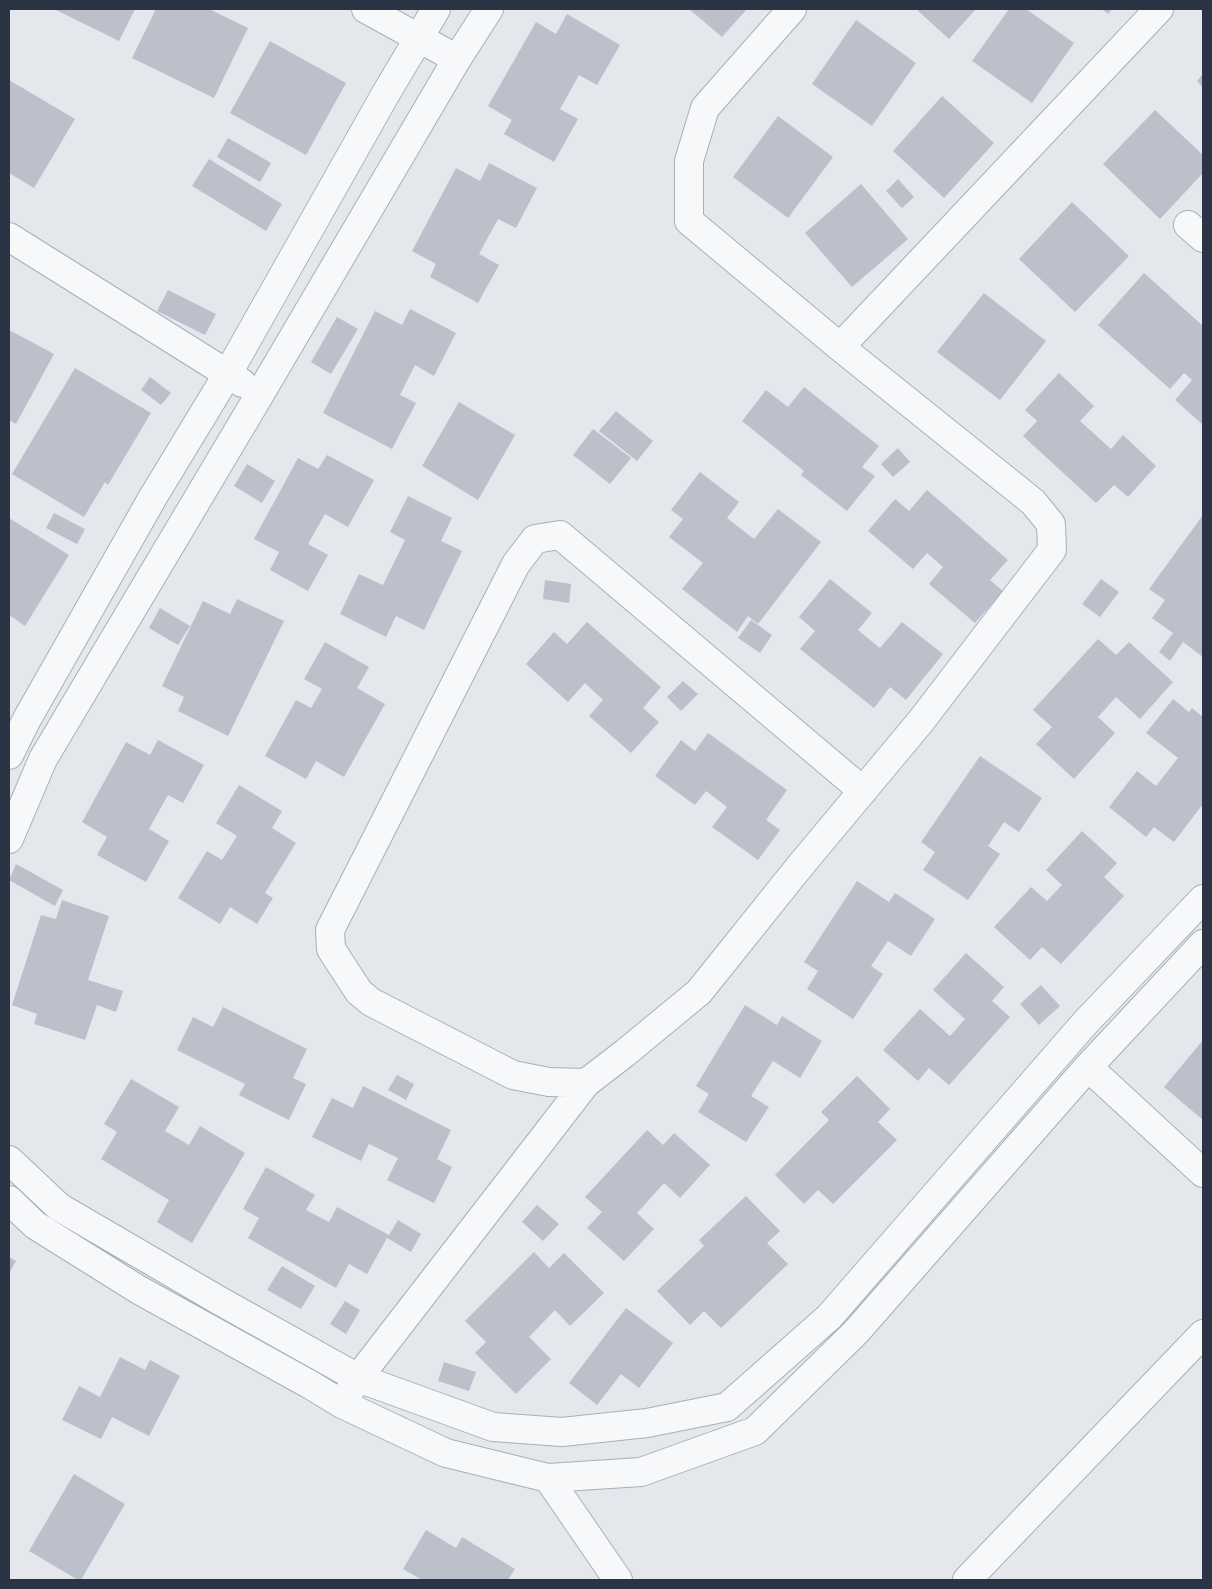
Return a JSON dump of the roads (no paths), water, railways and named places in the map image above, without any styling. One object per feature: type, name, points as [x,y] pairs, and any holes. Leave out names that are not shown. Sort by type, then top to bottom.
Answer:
[{"type":"street","points":[[366,9],[456,58]]},
{"type":"street","points":[[9,755],[18,713],[227,375],[436,9]]},
{"type":"street","points":[[9,839],[43,759],[260,394],[456,58],[489,9]]},
{"type":"street","points":[[342,1404],[358,1378],[586,1083],[699,992],[921,721],[1052,550],[1051,524],[1033,502],[840,347],[689,221],[689,161],[705,108],[792,9]]},
{"type":"street","points":[[840,347],[1159,9]]},
{"type":"street","points":[[9,237],[260,394]]},
{"type":"street","points":[[586,1083],[549,1082],[513,1075],[370,1002],[359,992],[330,949],[330,930],[516,564],[535,539],[560,535],[863,791]]},
{"type":"street","points":[[9,1160],[59,1206],[220,1301],[358,1378],[493,1428],[562,1432],[647,1423],[728,1407],[829,1317],[1085,1023],[1203,899]]},
{"type":"street","points":[[9,1200],[35,1225],[139,1290],[342,1404],[446,1453],[548,1478],[641,1472],[755,1431],[856,1332],[1088,1067],[1203,944]]},
{"type":"street","points":[[1088,1067],[1203,1173]]},
{"type":"street","points":[[967,1580],[1203,1334]]},
{"type":"street","points":[[548,1478],[618,1580]]}]
